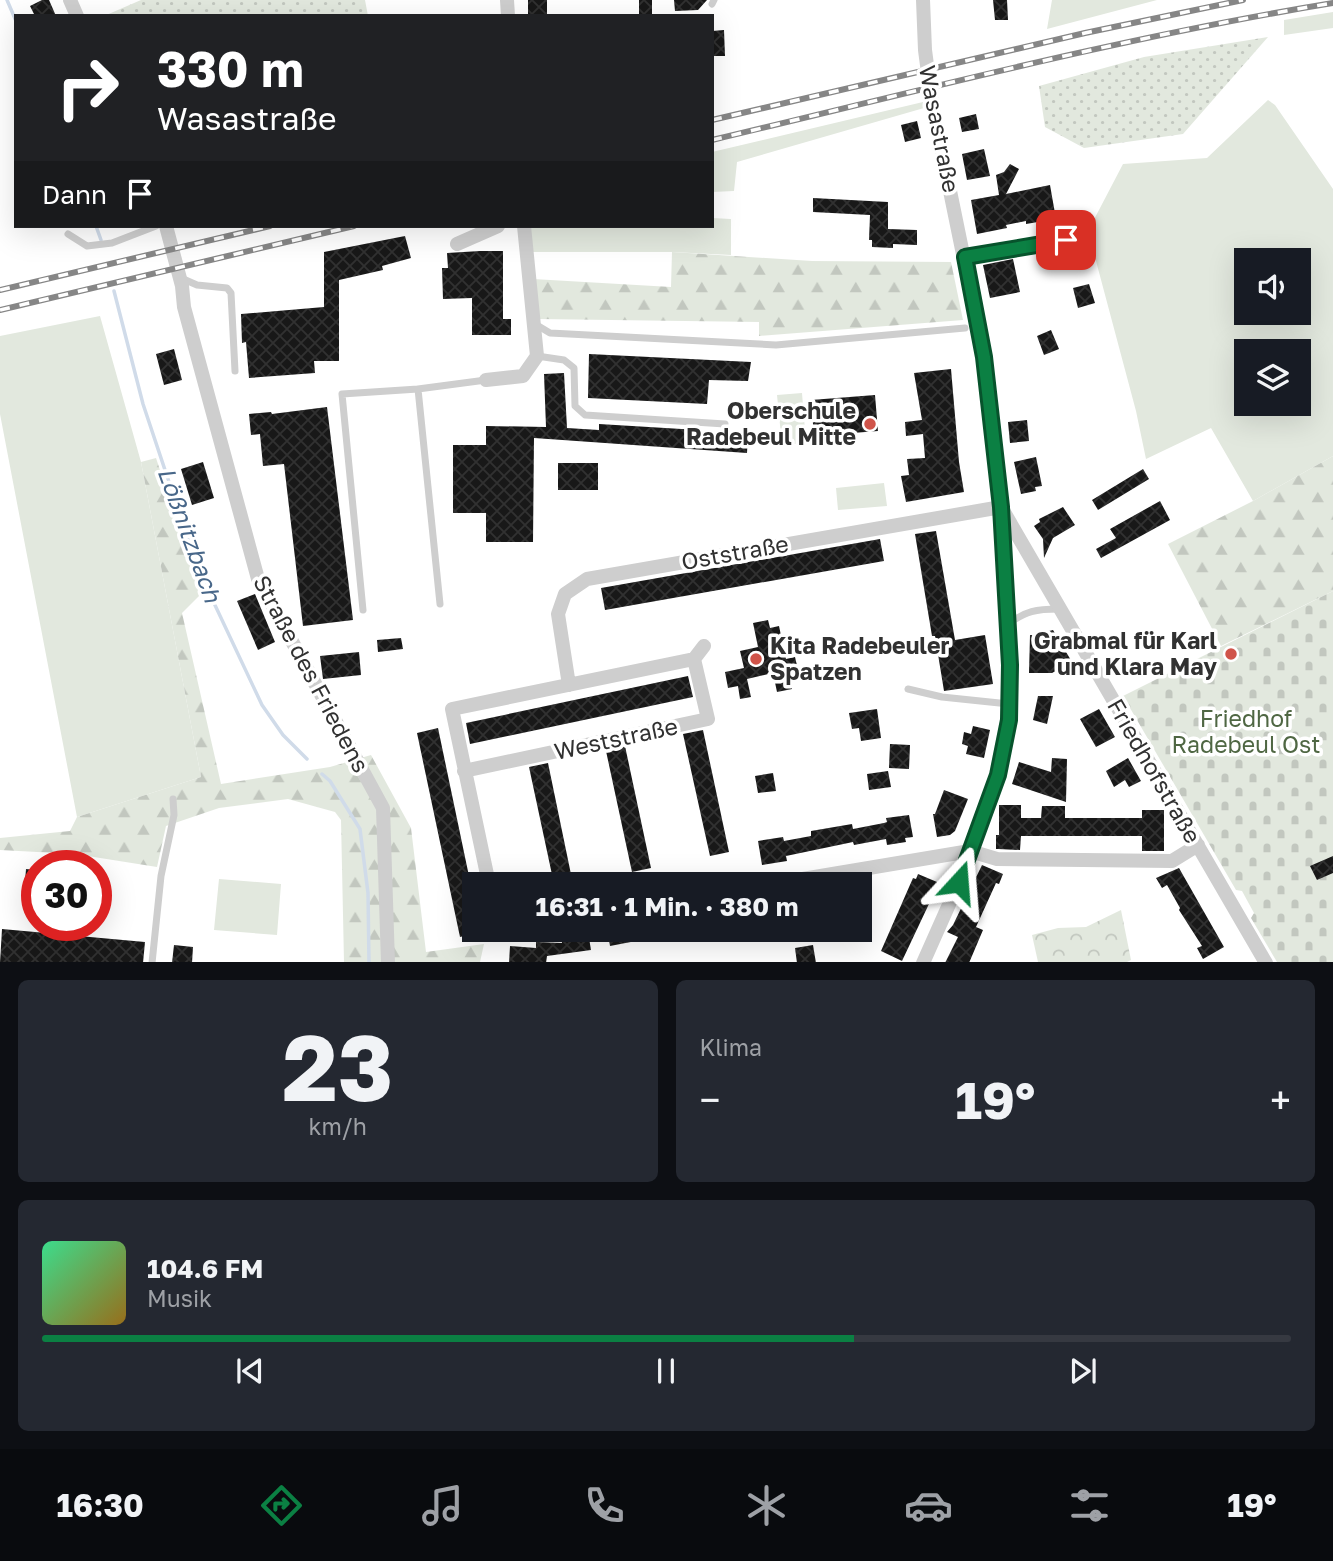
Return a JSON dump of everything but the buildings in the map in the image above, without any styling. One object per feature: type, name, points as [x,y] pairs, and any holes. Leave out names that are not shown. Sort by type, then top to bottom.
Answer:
[{"type":"street","name":"Wasastraße","points":[[923,0],[925,50],[932,103],[984,357],[1001,507],[1009,704],[1009,720],[998,775],[959,882],[923,962]]},
{"type":"street","name":"Straße des Friedens","points":[[167,228],[180,278],[184,307],[258,579],[383,808],[388,962]]},
{"type":"street","points":[[457,244],[494,228]]},
{"type":"street","points":[[486,380],[523,376],[537,356],[524,228]]},
{"type":"street","points":[[965,257],[1066,240]]},
{"type":"street","name":"Friedhofstraße","points":[[1001,507],[1266,962]]},
{"type":"street","name":"Oststraße","points":[[569,685],[558,614],[565,594],[587,579],[1001,507]]},
{"type":"street","points":[[486,872],[452,709],[694,659],[704,646]]},
{"type":"street","name":"Weststraße","points":[[464,771],[708,719],[694,659]]},
{"type":"street","points":[[845,872],[970,851],[997,859],[1172,860],[1198,845]]},
{"type":"lane","points":[[68,234],[87,246],[112,243],[151,228]]},
{"type":"lane","points":[[180,278],[197,285],[227,288],[231,293],[234,371]]},
{"type":"lane","points":[[533,323],[550,333],[775,345],[965,328]]},
{"type":"lane","points":[[537,356],[564,360],[574,368],[575,407],[585,415],[725,424]]},
{"type":"lane","points":[[363,610],[342,394],[418,389],[486,380]]},
{"type":"lane","points":[[418,389],[440,604]]},
{"type":"lane","points":[[1007,625],[1024,613],[1059,609]]},
{"type":"lane","points":[[908,688],[943,697],[1009,704]]},
{"type":"lane","points":[[152,962],[161,876],[174,815],[173,799]]},
{"type":"green space","points":[[141,0],[365,0],[368,14],[109,14]]},
{"type":"green space","points":[[1052,0],[1157,0],[1047,29]]},
{"type":"green space","points":[[1333,12],[1333,28],[1284,35],[1284,20]]},
{"type":"green space","points":[[1268,37],[1183,134],[1084,148],[1045,127],[1039,86],[1144,57]]},
{"type":"green space","points":[[1268,100],[1275,105],[1333,189],[1333,456],[1253,501],[1211,428],[1146,459],[1136,411],[1088,231],[1123,164],[1207,158]]},
{"type":"green space","points":[[923,102],[924,108],[737,162],[734,191],[714,192],[714,152]]},
{"type":"green space","points":[[714,218],[731,219],[731,255],[672,252],[532,252],[530,228],[714,228]]},
{"type":"green space","points":[[672,252],[812,261],[951,262],[963,320],[759,336],[759,322],[538,319],[533,279],[671,287]]},
{"type":"green space","points":[[100,316],[141,462],[201,777],[77,817],[0,414],[0,336]]},
{"type":"green space","points":[[802,393],[806,443],[782,445],[777,395]]},
{"type":"green space","points":[[1333,456],[1333,591],[1221,646],[1168,544]]},
{"type":"green space","points":[[156,458],[201,594],[182,613],[221,784],[330,767],[371,755],[411,828],[426,952],[484,944],[480,962],[344,962],[341,820],[335,812],[288,799],[219,808],[166,826],[157,867],[112,860],[112,850],[0,850],[0,838],[70,831],[77,817],[201,777],[141,462]]},
{"type":"green space","points":[[884,483],[887,506],[838,510],[836,488]]},
{"type":"green space","name":"Friedhof Radebeul Ost","points":[[1333,591],[1333,962],[1277,962],[1251,918],[1254,913],[1242,891],[1236,890],[1123,696]]},
{"type":"green space","points":[[219,879],[281,884],[277,935],[214,930]]},
{"type":"green space","points":[[1121,910],[1131,960],[1038,962],[1032,935],[1058,928],[1086,927]]},
{"type":"waterway","name":"Lößnitzbach","points":[[7,0],[14,16]]},
{"type":"waterway","name":"Lößnitzbach","points":[[97,228],[101,240]]},
{"type":"waterway","name":"Lößnitzbach","points":[[114,291],[143,404],[198,569],[262,705],[283,735],[307,759]]},
{"type":"waterway","name":"Lößnitzbach","points":[[322,774],[330,781],[360,829],[368,893],[369,962]]},
{"type":"railway","points":[[714,120],[1085,33],[1243,0]]},
{"type":"railway","points":[[714,140],[1099,48],[1333,3]]},
{"type":"railway","points":[[0,290],[262,228]]},
{"type":"railway","points":[[0,310],[346,228]]},
{"type":"place","name":"Oberschule Radebeul Mitte","points":[[870,424]]},
{"type":"place","name":"Grabmal für Karl und Klara May","points":[[1231,654]]},
{"type":"place","name":"Kita Radebeuler Spatzen","points":[[756,659]]},
{"type":"route","points":[[959,882],[998,775],[1009,720],[1010,665],[1001,507],[984,357],[965,257],[1066,240]]}]
